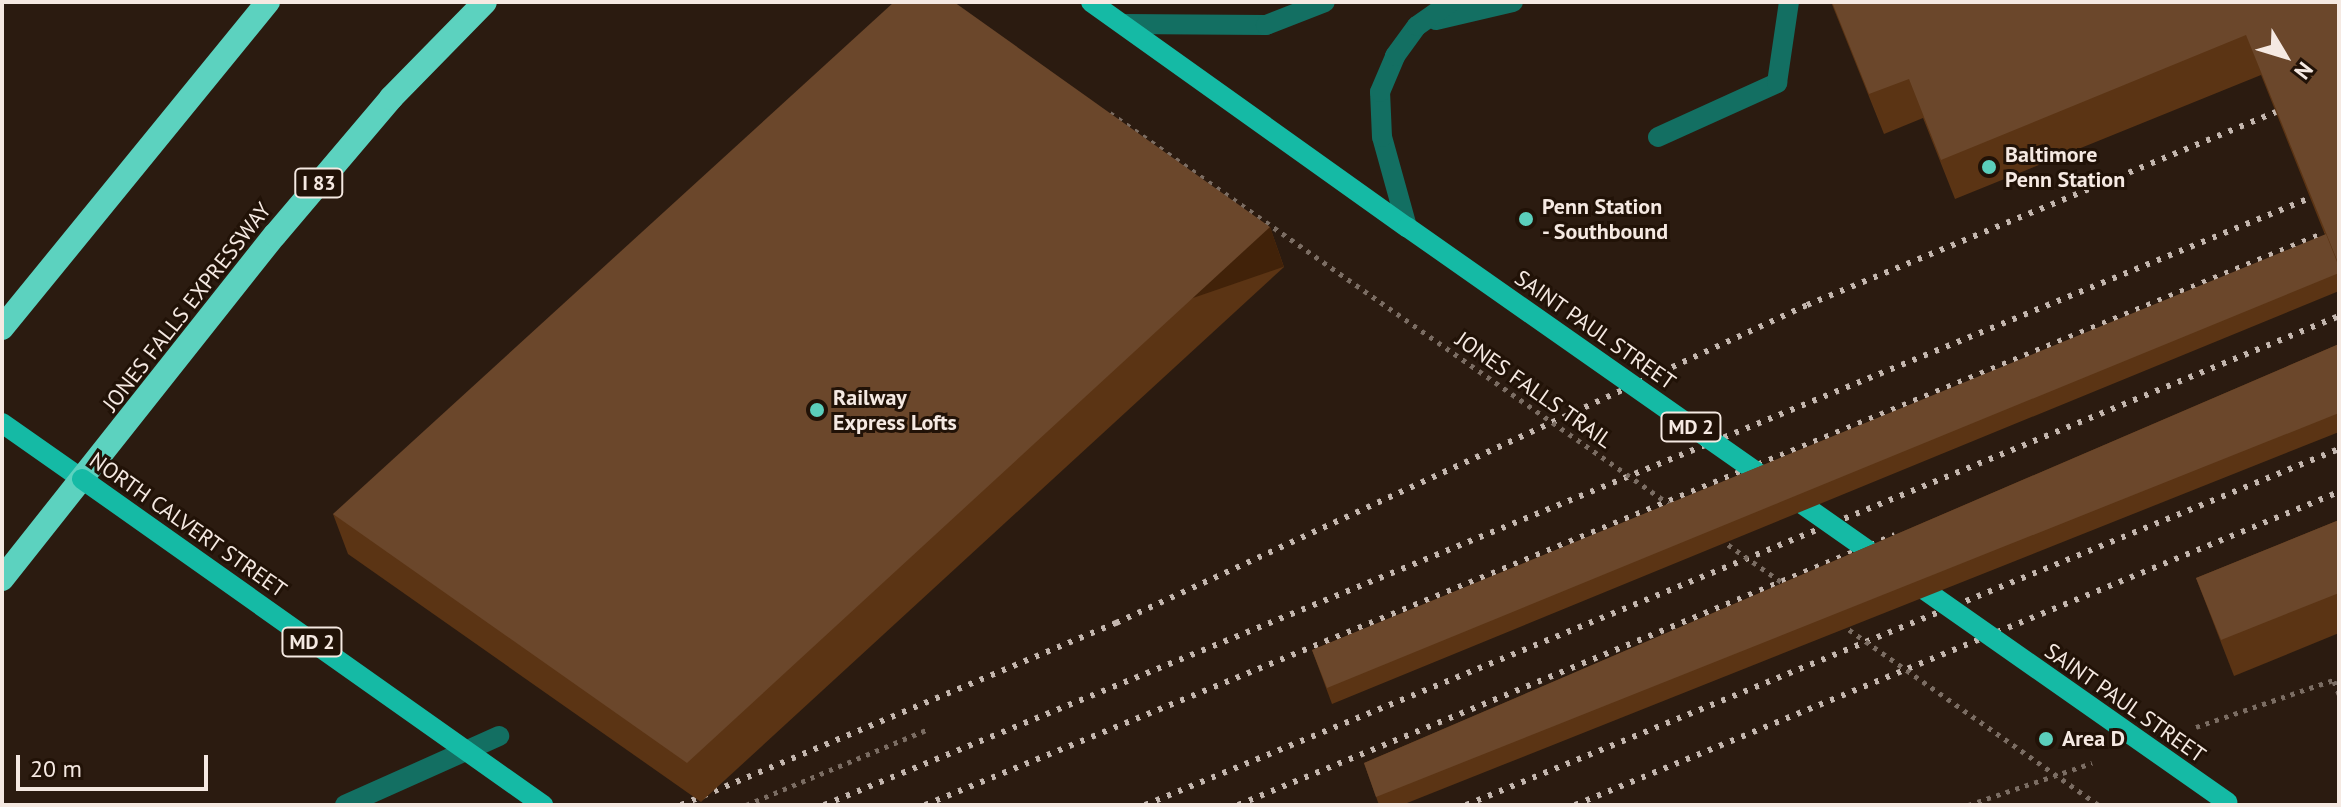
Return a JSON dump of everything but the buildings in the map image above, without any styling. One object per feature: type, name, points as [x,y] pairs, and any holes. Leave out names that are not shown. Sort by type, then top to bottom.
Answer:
[{"type":"highway","points":[[2,328],[268,2]]},
{"type":"highway","name":"JONES FALLS EXPRESSWAY","points":[[2,579],[275,235],[391,98],[485,2]]},
{"type":"main road","name":"SAINT PAUL STREET","points":[[1091,2],[2229,804]]},
{"type":"main road","name":"NORTH CALVERT STREET","points":[[2,423],[543,805]]},
{"type":"lane","points":[[1123,24],[1266,25],[1325,2]]},
{"type":"lane","points":[[1407,227],[1382,137],[1380,92],[1395,56],[1417,26],[1451,2]]},
{"type":"lane","points":[[1417,26],[1513,2]]},
{"type":"lane","points":[[1658,137],[1777,83],[1789,2]]},
{"type":"lane","points":[[345,805],[499,736]]},
{"type":"path","name":"JONES FALLS TRAIL","points":[[1105,110],[1681,512]]},
{"type":"path","points":[[1707,530],[1798,594]]},
{"type":"path","points":[[1837,622],[2099,805]]},
{"type":"path","points":[[2334,681],[2339,694]]},
{"type":"path","points":[[746,805],[929,729]]},
{"type":"railway","points":[[681,805],[1116,623],[1807,305],[2339,86]]},
{"type":"railway","points":[[824,805],[2339,186]]},
{"type":"railway","points":[[925,805],[2339,227]]},
{"type":"railway","points":[[1145,805],[2339,316]]},
{"type":"railway","points":[[1466,805],[2339,449]]},
{"type":"railway","points":[[1575,805],[2339,492]]},
{"type":"railway","points":[[1238,805],[1895,535]]},
{"type":"place","name":"Baltimore Penn Station","points":[[1989,167]]},
{"type":"place","name":"Penn Station - Southbound","points":[[1526,219]]},
{"type":"place","name":"Railway Express Lofts","points":[[817,410]]},
{"type":"place","name":"Area D","points":[[2046,739]]}]
